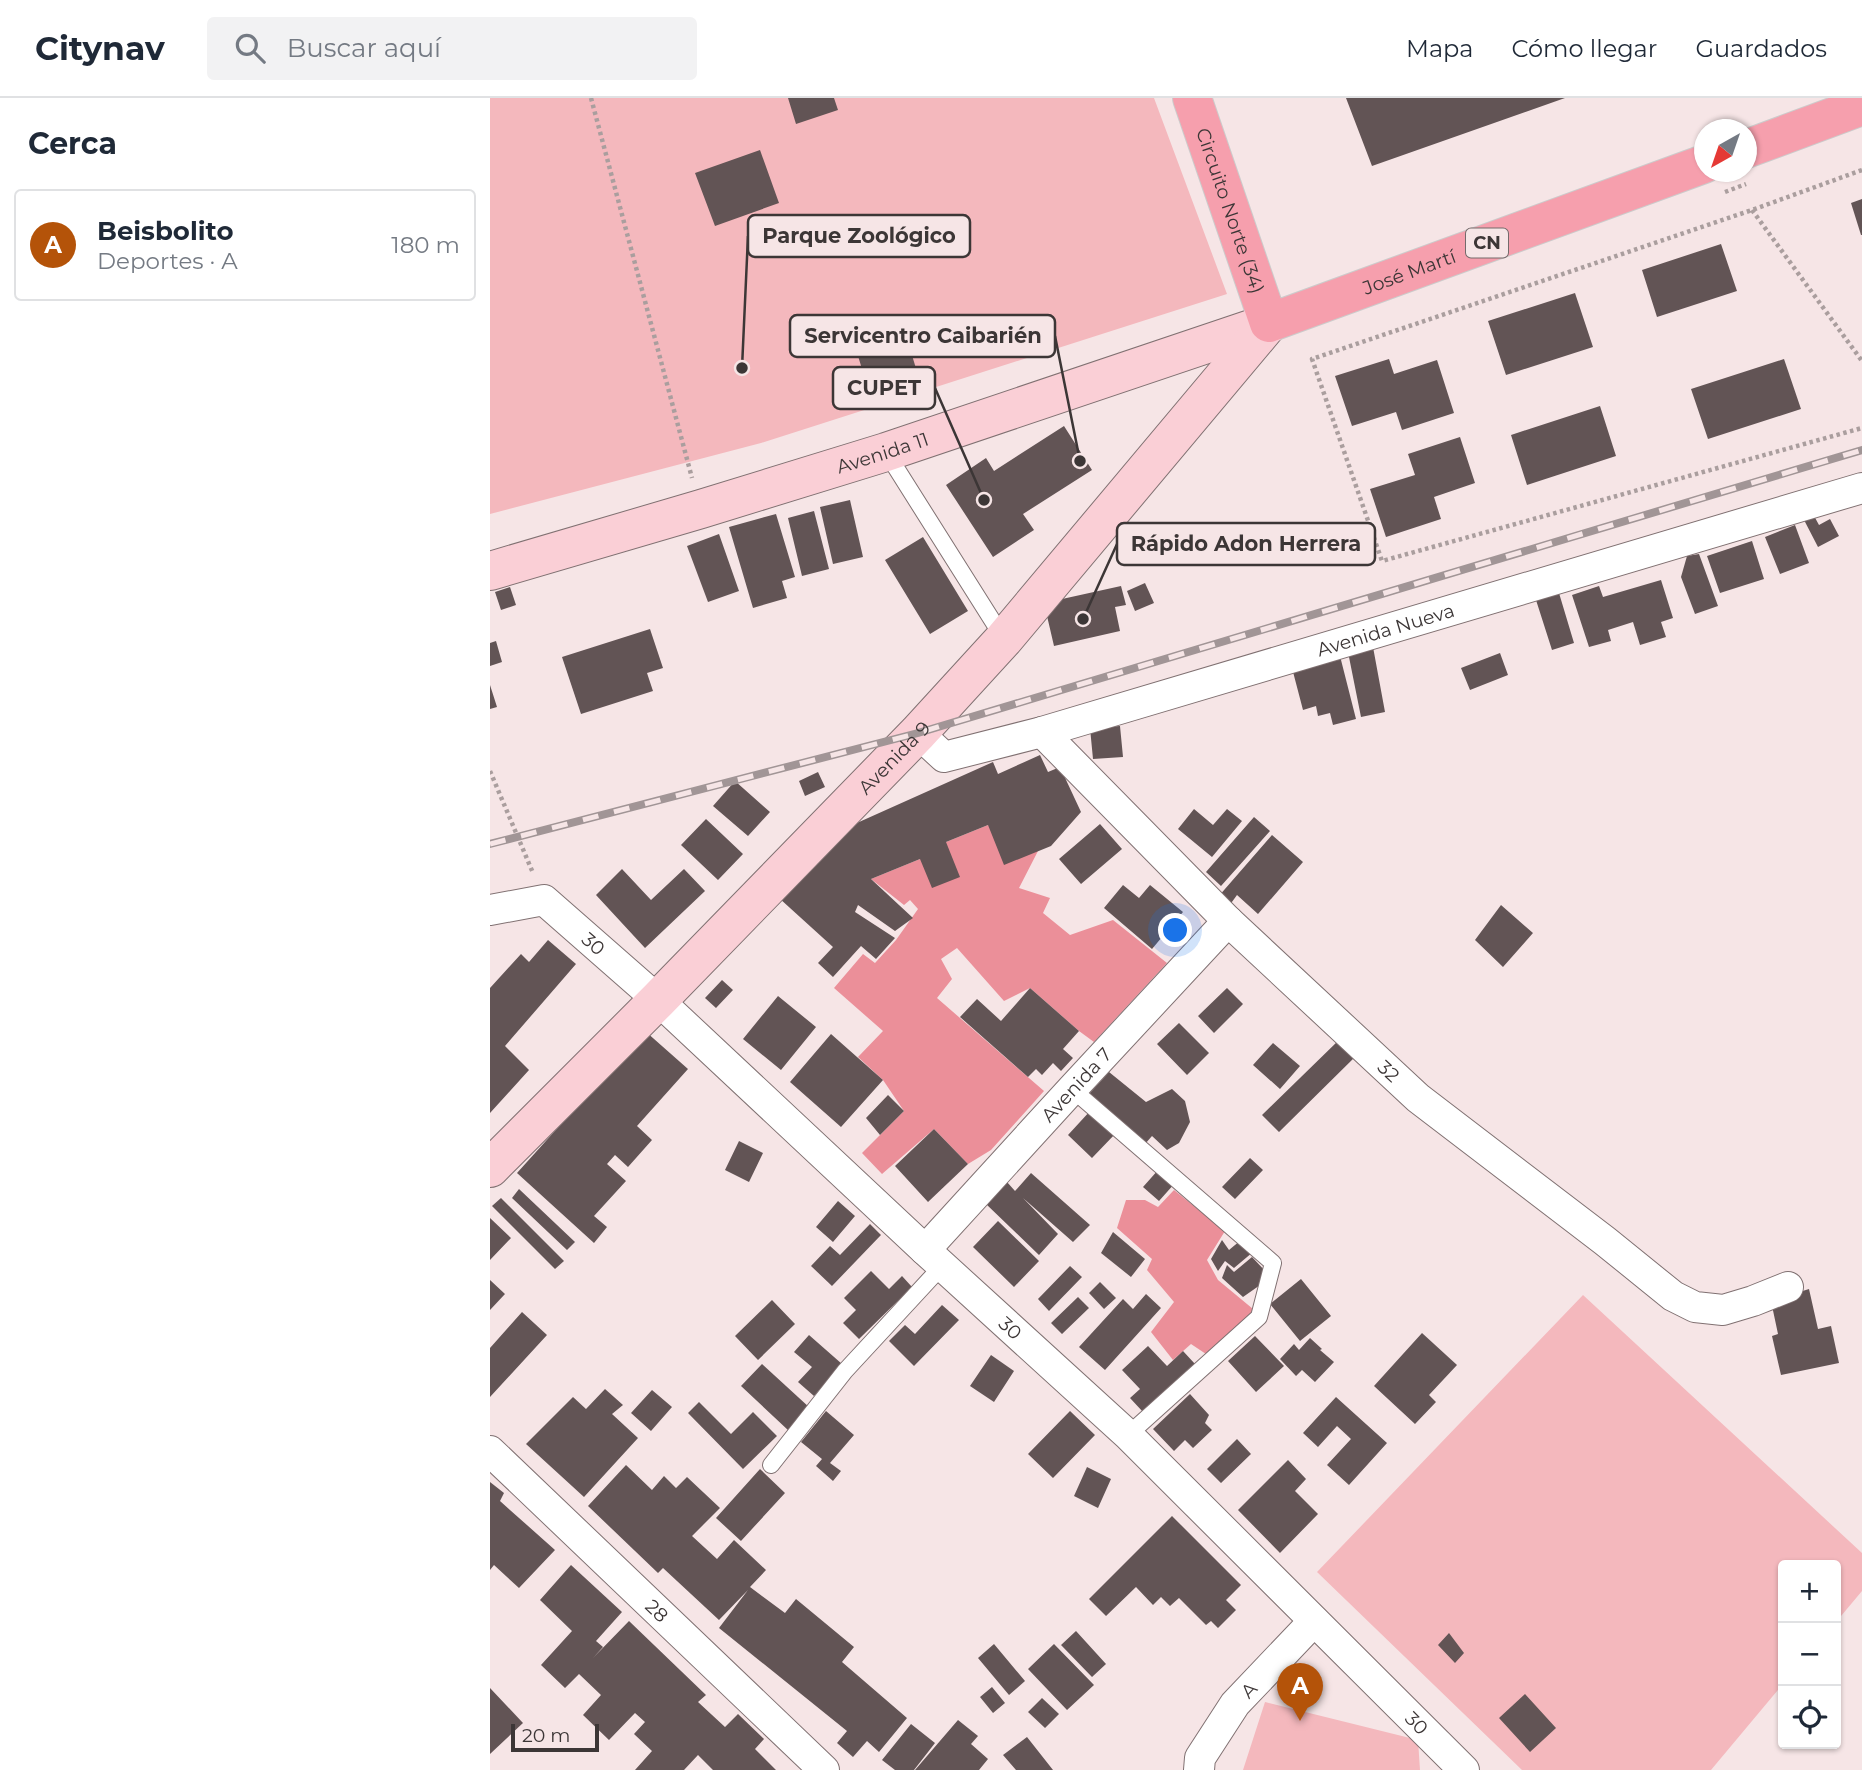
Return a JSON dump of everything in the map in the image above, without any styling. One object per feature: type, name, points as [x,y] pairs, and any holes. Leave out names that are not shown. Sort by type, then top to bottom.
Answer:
[{"type":"main road","name":"Circuito Norte (34)","points":[[1192,98],[1269,323]]},
{"type":"main road","points":[[1757,161],[1862,106]]},
{"type":"main road","name":"José Martí","points":[[1269,323],[1703,182]]},
{"type":"main road","name":"Avenida 11","points":[[490,571],[886,452],[1269,323]]},
{"type":"main road","name":"Avenida 9","points":[[490,1168],[918,733],[1004,639],[1269,323]]},
{"type":"street","name":"Avenida Nueva","points":[[918,733],[944,757],[1042,732],[1862,488]]},
{"type":"street","name":"32","points":[[1042,732],[1228,921],[1418,1098],[1673,1296],[1695,1307],[1723,1310],[1788,1287]]},
{"type":"street","name":"30","points":[[544,900],[658,999],[1128,1436],[1464,1770]]},
{"type":"street","points":[[490,910],[544,900]]},
{"type":"street","name":"Avenida 7","points":[[934,1258],[1072,1089],[1228,921]]},
{"type":"street","name":"28","points":[[490,1451],[824,1770]]},
{"type":"street","name":"A","points":[[1199,1770],[1200,1758],[1235,1704],[1314,1621]]},
{"type":"lane","points":[[886,452],[1004,639]]},
{"type":"lane","points":[[1072,1089],[1273,1263],[1259,1317],[1128,1436]]},
{"type":"lane","points":[[771,1465],[934,1258]]},
{"type":"path","points":[[591,98],[701,509]]},
{"type":"path","points":[[1862,170],[1312,359],[1382,561],[1862,428]]},
{"type":"path","points":[[1752,210],[1862,361]]},
{"type":"path","points":[[490,771],[544,900]]},
{"type":"shaded area","points":[[490,98],[1154,98],[1227,294],[761,443],[490,514]]},
{"type":"shaded area","points":[[988,825],[1038,851],[1019,888],[1050,898],[1043,913],[1070,935],[1113,920],[1167,963],[1094,1042],[1030,988],[1004,1001],[957,948],[941,959],[952,979],[937,998],[1044,1091],[991,1150],[968,1164],[934,1129],[882,1174],[862,1153],[904,1111],[883,1080],[858,1057],[883,1031],[834,988],[863,954],[875,963],[896,940],[918,909],[910,900],[904,905],[871,879],[920,859],[946,842]]},
{"type":"shaded area","points":[[1174,1190],[1225,1231],[1207,1260],[1218,1280],[1253,1309],[1247,1320],[1209,1356],[1191,1344],[1173,1360],[1151,1332],[1174,1302],[1147,1270],[1152,1259],[1117,1228],[1126,1200],[1145,1200],[1158,1207]]},
{"type":"shaded area","points":[[1583,1295],[1862,1553],[1862,1591],[1841,1616],[1841,1560],[1778,1560],[1778,1690],[1711,1770],[1522,1770],[1317,1572]]},
{"type":"shaded area","points":[[1265,1702],[1418,1740],[1420,1770],[1243,1770]]},
{"type":"building","points":[[788,98],[834,98],[838,110],[796,124]]},
{"type":"building","points":[[1346,98],[1565,98],[1372,166]]},
{"type":"building","points":[[760,150],[779,203],[715,226],[695,173]]},
{"type":"building","points":[[1862,199],[1862,235],[1861,235],[1851,203]]},
{"type":"building","points":[[1721,244],[1737,291],[1657,317],[1642,270]]},
{"type":"building","points":[[1575,293],[1593,347],[1506,375],[1488,321]]},
{"type":"building","points":[[904,329],[918,375],[869,392],[855,346]]},
{"type":"building","points":[[1389,359],[1394,374],[1437,360],[1454,413],[1402,430],[1396,412],[1352,426],[1335,376]]},
{"type":"building","points":[[1784,359],[1801,409],[1708,439],[1691,389]]},
{"type":"building","points":[[1600,406],[1616,456],[1527,485],[1511,435]]},
{"type":"building","points":[[1064,426],[1092,470],[1023,514],[1034,530],[993,557],[946,485],[986,458],[994,471]]},
{"type":"building","points":[[1460,437],[1475,483],[1434,497],[1441,519],[1386,537],[1370,489],[1415,475],[1408,454]]},
{"type":"building","points":[[850,500],[863,557],[833,564],[820,507]]},
{"type":"building","points":[[814,511],[829,569],[802,576],[788,518]]},
{"type":"building","points":[[776,514],[795,577],[782,581],[787,598],[753,608],[729,527]]},
{"type":"building","points":[[1813,514],[1819,525],[1830,519],[1839,536],[1818,547],[1803,518]]},
{"type":"building","points":[[1795,525],[1809,563],[1780,574],[1765,537]]},
{"type":"building","points":[[719,534],[739,591],[708,602],[687,546]]},
{"type":"building","points":[[923,537],[968,611],[930,634],[885,560]]},
{"type":"building","points":[[1752,541],[1764,579],[1720,593],[1707,556]]},
{"type":"building","points":[[1699,554],[1718,606],[1695,614],[1681,577],[1687,556]]},
{"type":"building","points":[[1661,580],[1673,618],[1661,622],[1666,637],[1640,645],[1633,622],[1608,630],[1611,641],[1589,647],[1572,595],[1599,586],[1603,597]]},
{"type":"building","points":[[1145,583],[1154,603],[1135,611],[1127,591]]},
{"type":"building","points":[[1121,586],[1126,605],[1115,607],[1120,631],[1054,646],[1044,603]]},
{"type":"building","points":[[510,587],[516,605],[501,610],[495,592]]},
{"type":"building","points":[[1559,593],[1574,643],[1552,650],[1536,600]]},
{"type":"building","points":[[650,629],[663,668],[647,673],[653,691],[581,714],[562,657]]},
{"type":"building","points":[[496,641],[502,662],[490,666],[490,643]]},
{"type":"building","points":[[1373,647],[1385,712],[1361,717],[1348,652]]},
{"type":"building","points":[[1500,653],[1508,675],[1470,690],[1461,668]]},
{"type":"building","points":[[1340,656],[1356,719],[1333,725],[1330,713],[1318,716],[1316,706],[1303,710],[1292,668]]},
{"type":"building","points":[[490,685],[497,707],[490,709]]},
{"type":"building","points":[[1120,726],[1123,757],[1093,759],[1090,728]]},
{"type":"building","points":[[1040,755],[1048,772],[1060,767],[1081,812],[1051,846],[1004,865],[988,825],[946,842],[960,877],[932,888],[920,859],[871,879],[913,918],[895,931],[858,905],[855,912],[895,938],[876,959],[861,946],[833,977],[818,963],[833,947],[779,898],[839,831],[993,762],[998,774]]},
{"type":"building","points":[[818,772],[825,787],[805,796],[799,781]]},
{"type":"building","points":[[735,781],[770,812],[748,836],[713,806]]},
{"type":"building","points":[[1194,809],[1213,825],[1227,809],[1242,821],[1212,857],[1178,829]]},
{"type":"building","points":[[1254,817],[1270,831],[1221,886],[1206,872]]},
{"type":"building","points":[[706,819],[743,854],[718,880],[681,845]]},
{"type":"building","points":[[1100,824],[1122,849],[1081,884],[1059,859]]},
{"type":"building","points":[[1272,835],[1303,862],[1258,914],[1237,895],[1229,906],[1218,897]]},
{"type":"building","points":[[622,869],[651,900],[684,869],[705,891],[645,948],[596,895]]},
{"type":"building","points":[[1123,885],[1139,898],[1150,885],[1183,912],[1152,949],[1104,908]]},
{"type":"building","points":[[1501,905],[1533,933],[1503,967],[1475,940]]},
{"type":"building","points":[[548,940],[576,964],[505,1046],[529,1070],[490,1113],[490,988],[521,954],[529,962]]},
{"type":"building","points":[[722,980],[733,990],[716,1008],[705,998]]},
{"type":"building","points":[[1030,988],[1079,1031],[1063,1049],[1073,1058],[1061,1071],[1053,1063],[1042,1075],[1036,1069],[1028,1077],[960,1017],[977,999],[1001,1021]]},
{"type":"building","points":[[1227,988],[1243,1004],[1214,1033],[1198,1016]]},
{"type":"building","points":[[778,996],[816,1027],[781,1070],[743,1039]]},
{"type":"building","points":[[1179,1023],[1209,1053],[1187,1075],[1157,1044]]},
{"type":"building","points":[[645,1031],[688,1069],[637,1126],[652,1140],[628,1167],[615,1155],[607,1164],[626,1181],[594,1216],[607,1227],[594,1243],[517,1173]]},
{"type":"building","points":[[831,1034],[883,1080],[841,1127],[790,1082]]},
{"type":"building","points":[[1340,1039],[1357,1055],[1279,1132],[1262,1115]]},
{"type":"building","points":[[1273,1043],[1300,1066],[1280,1089],[1253,1065]]},
{"type":"building","points":[[1109,1072],[1146,1102],[1172,1089],[1185,1101],[1190,1122],[1179,1143],[1167,1150],[1152,1136],[1145,1144],[1088,1095]]},
{"type":"building","points":[[888,1095],[904,1111],[880,1135],[866,1118]]},
{"type":"building","points":[[1091,1110],[1116,1133],[1092,1158],[1068,1135]]},
{"type":"building","points":[[934,1129],[968,1164],[928,1202],[895,1166]]},
{"type":"building","points":[[739,1141],[763,1153],[749,1182],[725,1170]]},
{"type":"building","points":[[1250,1158],[1263,1170],[1235,1199],[1222,1187]]},
{"type":"building","points":[[1159,1169],[1175,1183],[1159,1201],[1143,1187]]},
{"type":"building","points":[[1031,1173],[1090,1225],[1073,1242],[1023,1198],[1058,1234],[1039,1255],[986,1204],[1007,1182],[1015,1191]]},
{"type":"building","points":[[519,1189],[575,1242],[567,1250],[512,1198]]},
{"type":"building","points":[[501,1198],[564,1261],[555,1269],[492,1206]]},
{"type":"building","points":[[838,1201],[855,1216],[833,1242],[816,1227]]},
{"type":"building","points":[[490,1218],[511,1238],[490,1260]]},
{"type":"building","points":[[998,1221],[1039,1261],[1014,1287],[973,1247]]},
{"type":"building","points":[[870,1224],[881,1235],[832,1286],[811,1266],[830,1246],[840,1255]]},
{"type":"building","points":[[1113,1232],[1145,1259],[1131,1277],[1101,1253]]},
{"type":"building","points":[[1222,1240],[1229,1250],[1241,1240],[1253,1252],[1234,1268],[1225,1261],[1218,1271],[1211,1259]]},
{"type":"building","points":[[1252,1257],[1267,1273],[1263,1283],[1243,1297],[1222,1278],[1227,1265],[1234,1272]]},
{"type":"building","points":[[1070,1266],[1082,1277],[1049,1311],[1038,1299]]},
{"type":"building","points":[[871,1271],[889,1289],[902,1276],[912,1287],[859,1339],[843,1323],[856,1310],[844,1298]]},
{"type":"building","points":[[1301,1279],[1331,1316],[1300,1341],[1270,1304]]},
{"type":"building","points":[[490,1280],[505,1294],[490,1310]]},
{"type":"building","points":[[1100,1282],[1116,1298],[1104,1309],[1089,1293]]},
{"type":"building","points":[[1809,1289],[1818,1329],[1831,1326],[1839,1363],[1781,1375],[1772,1336],[1778,1334],[1771,1301]]},
{"type":"building","points":[[1146,1294],[1161,1308],[1105,1370],[1079,1347],[1123,1299],[1133,1309]]},
{"type":"building","points":[[1078,1297],[1089,1308],[1062,1334],[1051,1323]]},
{"type":"building","points":[[772,1300],[795,1324],[758,1360],[735,1336]]},
{"type":"building","points":[[942,1305],[959,1320],[914,1366],[889,1341],[905,1325],[915,1334]]},
{"type":"building","points":[[522,1312],[547,1335],[490,1397],[490,1348]]},
{"type":"building","points":[[1422,1333],[1457,1365],[1429,1395],[1436,1402],[1415,1424],[1374,1386]]},
{"type":"building","points":[[809,1335],[842,1364],[814,1396],[798,1382],[812,1367],[794,1352]]},
{"type":"building","points":[[1255,1336],[1284,1366],[1256,1392],[1228,1361]]},
{"type":"building","points":[[1310,1338],[1334,1362],[1315,1382],[1302,1370],[1296,1376],[1280,1359],[1294,1344],[1299,1350]]},
{"type":"building","points":[[1148,1346],[1167,1366],[1183,1351],[1195,1364],[1143,1412],[1130,1398],[1140,1389],[1122,1370]]},
{"type":"building","points":[[991,1355],[1014,1371],[994,1402],[970,1386]]},
{"type":"building","points":[[762,1364],[810,1408],[789,1431],[741,1386]]},
{"type":"building","points":[[605,1389],[623,1405],[612,1414],[638,1438],[584,1497],[526,1444],[573,1397],[586,1409]]},
{"type":"building","points":[[652,1390],[672,1407],[651,1431],[631,1413]]},
{"type":"building","points":[[1190,1394],[1209,1415],[1205,1423],[1212,1430],[1193,1448],[1185,1440],[1174,1451],[1153,1429]]},
{"type":"building","points":[[1336,1397],[1387,1443],[1349,1485],[1327,1465],[1351,1439],[1337,1426],[1318,1447],[1303,1433]]},
{"type":"building","points":[[699,1402],[731,1434],[753,1412],[777,1436],[743,1469],[688,1413]]},
{"type":"building","points":[[826,1411],[854,1435],[830,1463],[841,1471],[833,1481],[816,1466],[822,1459],[801,1442]]},
{"type":"building","points":[[1070,1411],[1095,1435],[1053,1478],[1028,1454]]},
{"type":"building","points":[[1237,1439],[1251,1454],[1221,1483],[1207,1469]]},
{"type":"building","points":[[1288,1460],[1306,1479],[1295,1491],[1318,1514],[1280,1553],[1238,1510]]},
{"type":"building","points":[[626,1465],[652,1490],[664,1476],[676,1488],[687,1477],[720,1508],[692,1536],[717,1559],[734,1540],[766,1570],[750,1587],[785,1613],[796,1599],[854,1647],[842,1662],[907,1718],[879,1752],[867,1741],[853,1757],[837,1743],[847,1731],[719,1628],[748,1590],[719,1620],[663,1568],[658,1573],[588,1506]]},
{"type":"building","points":[[1087,1467],[1111,1479],[1098,1508],[1074,1496]]},
{"type":"building","points":[[760,1469],[785,1493],[741,1541],[716,1518]]},
{"type":"building","points":[[490,1482],[504,1493],[500,1501],[555,1550],[519,1588],[494,1565],[490,1570]]},
{"type":"building","points":[[1172,1516],[1241,1585],[1226,1600],[1236,1610],[1218,1628],[1211,1621],[1206,1625],[1179,1598],[1170,1606],[1161,1597],[1153,1605],[1136,1587],[1106,1616],[1089,1599]]},
{"type":"building","points":[[571,1565],[622,1612],[596,1641],[603,1647],[593,1658],[629,1621],[706,1695],[698,1702],[725,1727],[738,1714],[764,1739],[755,1749],[776,1770],[713,1770],[698,1755],[684,1770],[635,1770],[652,1751],[634,1734],[645,1722],[635,1713],[609,1740],[583,1715],[601,1695],[579,1674],[565,1688],[541,1665],[572,1631],[540,1600]]},
{"type":"building","points":[[1076,1631],[1106,1664],[1092,1677],[1061,1645]]},
{"type":"building","points":[[1449,1633],[1464,1653],[1455,1663],[1438,1645]]},
{"type":"building","points":[[994,1644],[1025,1681],[1009,1695],[978,1658]]},
{"type":"building","points":[[1054,1644],[1094,1685],[1067,1710],[1028,1669]]},
{"type":"building","points":[[992,1687],[1005,1703],[993,1713],[980,1697]]},
{"type":"building","points":[[490,1688],[523,1723],[490,1754]]},
{"type":"building","points":[[1525,1694],[1556,1728],[1530,1752],[1499,1718]]},
{"type":"building","points":[[1042,1698],[1059,1714],[1045,1728],[1028,1712]]},
{"type":"building","points":[[958,1720],[978,1736],[971,1744],[988,1759],[979,1770],[915,1770]]},
{"type":"building","points":[[911,1724],[935,1743],[914,1770],[895,1770],[882,1760]]},
{"type":"building","points":[[1027,1737],[1053,1770],[1016,1770],[1003,1755]]},
{"type":"railway","points":[[490,844],[918,733],[1862,450]]},
{"type":"place","name":"Parque Zoológico","points":[[742,368]]},
{"type":"place","name":"Servicentro Caibarién","points":[[1080,461]]},
{"type":"place","name":"CUPET","points":[[984,500]]},
{"type":"place","name":"Rápido Adon Herrera","points":[[1083,619]]},
{"type":"place","name":"Beisbolito","points":[[1300,1721]]}]
